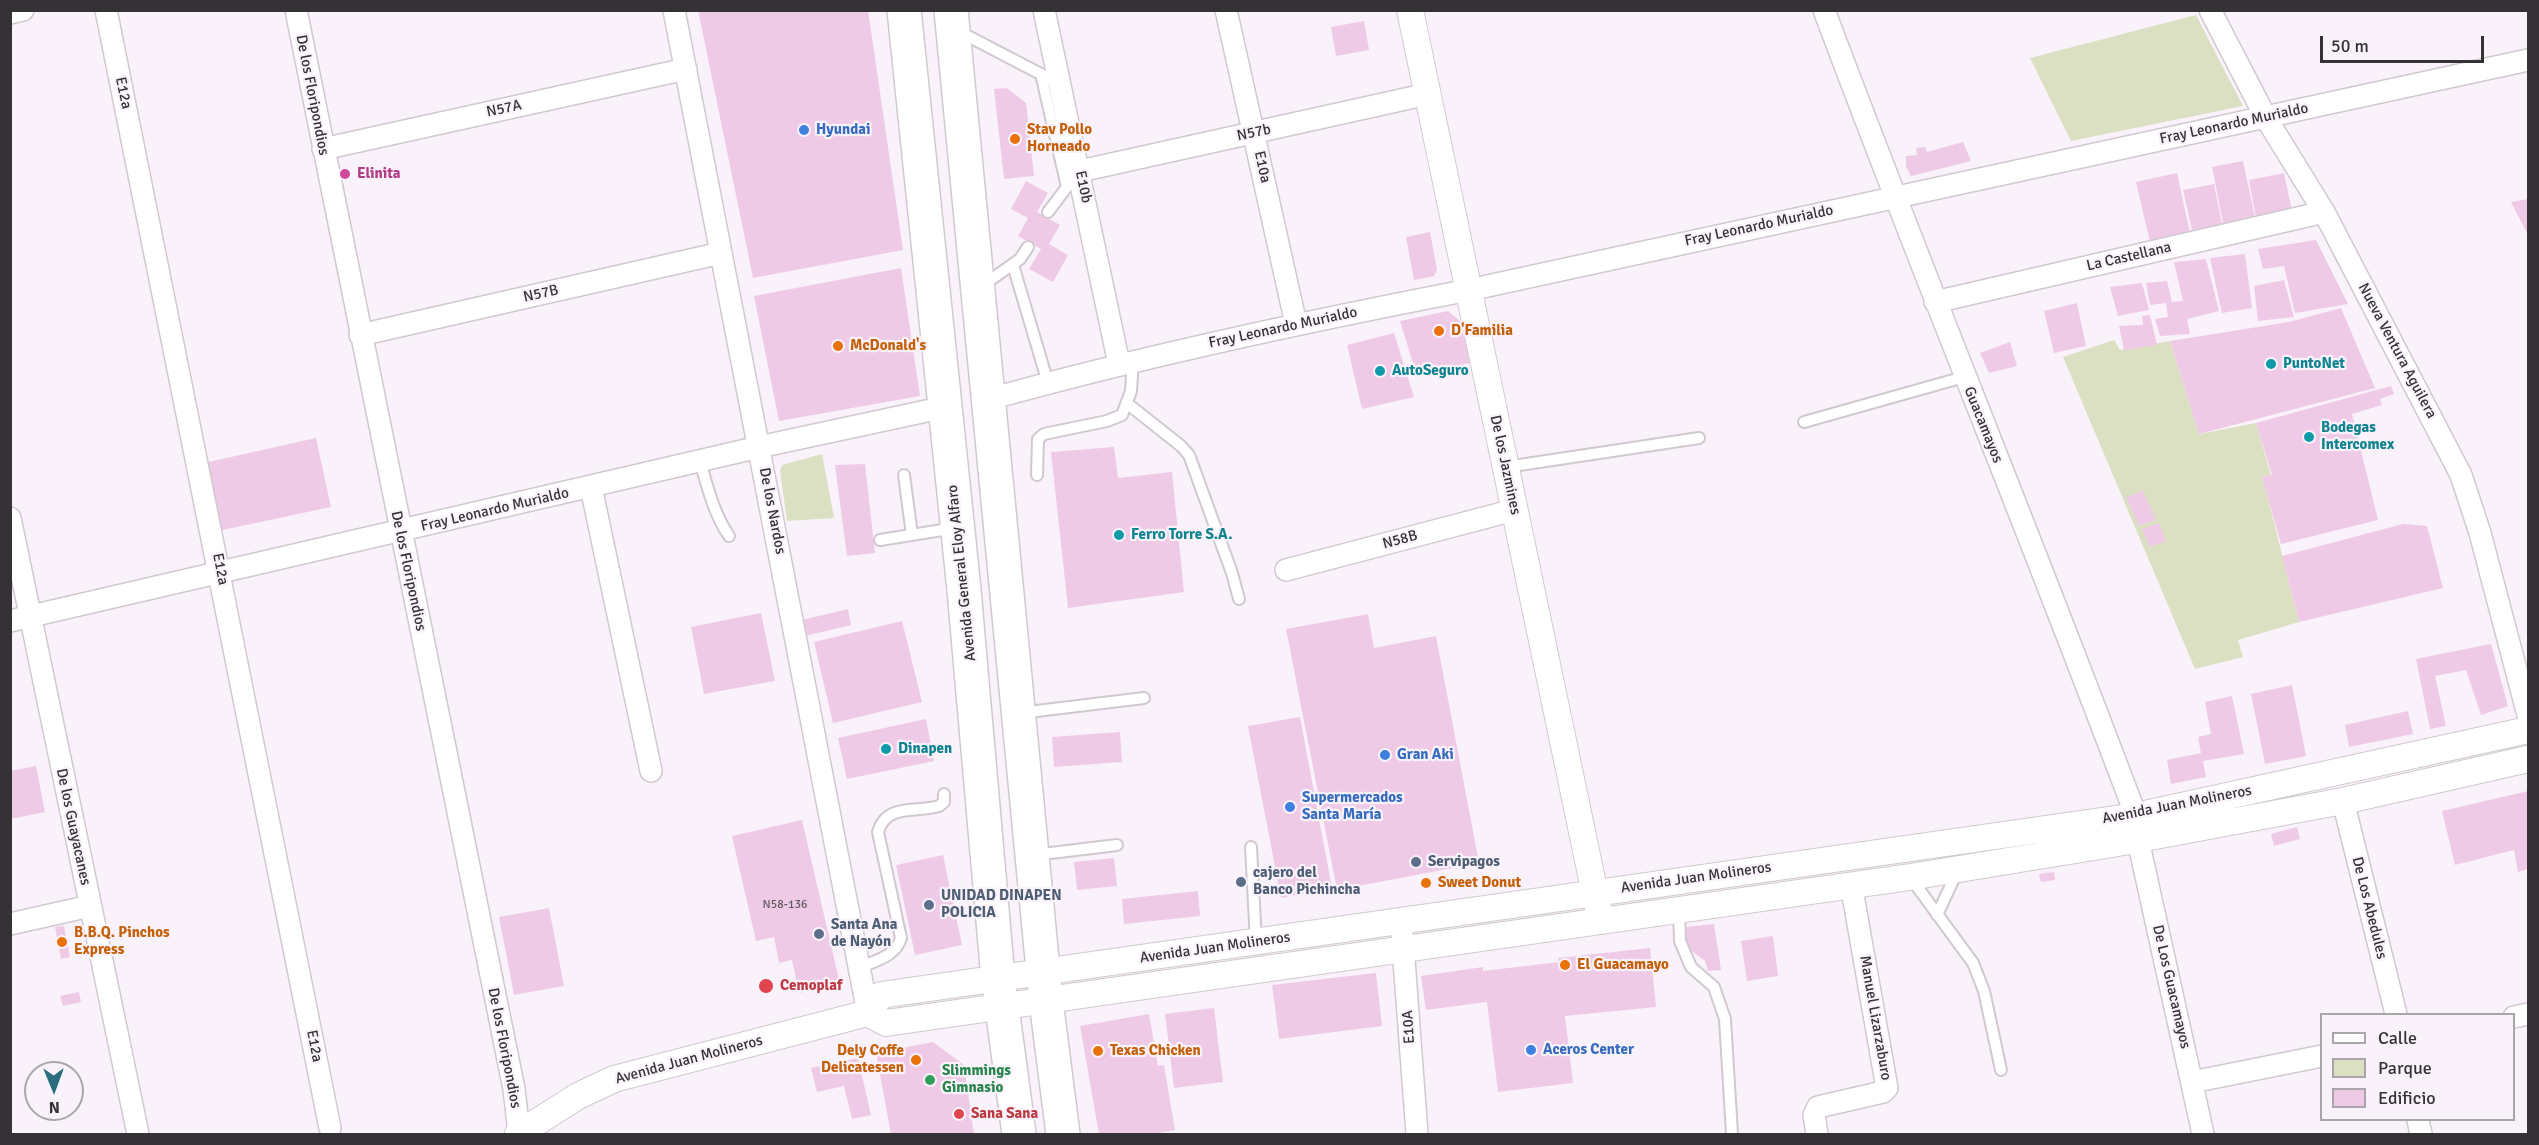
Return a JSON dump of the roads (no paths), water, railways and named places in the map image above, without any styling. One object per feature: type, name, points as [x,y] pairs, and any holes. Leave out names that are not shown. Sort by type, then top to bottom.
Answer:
[{"type":"main road","name":"Avenida General Eloy Alfaro","points":[[904,10],[958,527],[1000,992],[1019,1134]]},
{"type":"main road","points":[[952,20],[1045,986],[1062,1134]]},
{"type":"street","points":[[10,13],[23,10]]},
{"type":"street","name":"E12a","points":[[106,10],[330,1128]]},
{"type":"street","name":"De los Floripondios","points":[[296,10],[514,1089],[518,1134]]},
{"type":"street","name":"De los Nardos","points":[[674,10],[868,1012]]},
{"type":"street","name":"E10b","points":[[1044,10],[1061,84],[1073,179],[1126,362]]},
{"type":"street","name":"E10a","points":[[1226,10],[1296,324]]},
{"type":"street","name":"De los Jazmines","points":[[1410,10],[1601,920]]},
{"type":"street","name":"Guacamayos","points":[[1824,10],[1964,377],[2055,599],[2137,828]]},
{"type":"street","name":"Nueva Ventura Aguilera","points":[[2210,10],[2266,118],[2324,212],[2461,475],[2480,532],[2529,715]]},
{"type":"street","name":"Fray Leonardo Murialdo","points":[[990,399],[1126,362],[1296,324],[1469,290],[2529,60]]},
{"type":"street","name":"N57A","points":[[323,149],[686,69]]},
{"type":"street","name":"N57b","points":[[1073,179],[1255,133],[1428,94]]},
{"type":"street","name":"La Castellana","points":[[1935,302],[2324,212]]},
{"type":"street","name":"N57B","points":[[360,335],[721,253]]},
{"type":"street","name":"Fray Leonardo Murialdo","points":[[20,619],[759,447],[945,408]]},
{"type":"street","points":[[591,487],[651,771]]},
{"type":"street","name":"N58B","points":[[1286,570],[1514,510]]},
{"type":"street","name":"De los Guayacanes","points":[[10,518],[20,619],[90,906],[138,1134]]},
{"type":"street","name":"Avenida Juan Molineros","points":[[518,1134],[578,1096],[614,1079],[868,1012],[881,995],[1000,992],[1403,949],[1910,877],[1958,869],[2137,828],[2529,730]]},
{"type":"street","name":"Avenida Juan Molineros","points":[[1045,986],[1256,942],[1594,892],[2137,828],[2343,801],[2529,759]]},
{"type":"street","name":"De Los Abedules","points":[[2343,801],[2396,1013]]},
{"type":"street","name":"De Los Guacamayos","points":[[2137,828],[2204,1134]]},
{"type":"street","name":"Manuel Lizarzaburo","points":[[1817,1134],[1814,1115],[1818,1107],[1883,1092],[1887,1088],[1851,884]]},
{"type":"street","points":[[10,924],[90,906]]},
{"type":"street","name":"E10A","points":[[1401,920],[1417,1134]]},
{"type":"street","points":[[2192,1082],[2320,1056]]},
{"type":"lane","points":[[952,20],[1061,84]]},
{"type":"lane","points":[[1041,74],[1073,179],[1048,212]]},
{"type":"lane","points":[[979,288],[1020,259],[1028,247]]},
{"type":"lane","points":[[1012,265],[1048,383]]},
{"type":"lane","points":[[1037,475],[1038,440],[1044,434],[1107,421],[1122,414],[1128,404],[1131,391],[1126,362]]},
{"type":"lane","points":[[1804,422],[1964,377]]},
{"type":"lane","points":[[1128,404],[1189,455],[1239,599]]},
{"type":"lane","points":[[1505,467],[1700,438]]},
{"type":"lane","points":[[700,461],[715,508],[729,536]]},
{"type":"lane","points":[[904,475],[912,535]]},
{"type":"lane","points":[[880,540],[958,527]]},
{"type":"lane","points":[[1020,713],[1143,698]]},
{"type":"lane","points":[[861,968],[891,954],[898,948],[901,938],[878,832],[880,822],[891,812],[939,806],[944,802],[944,794]]},
{"type":"lane","points":[[1034,855],[1117,845]]},
{"type":"lane","points":[[1251,847],[1256,942]]},
{"type":"lane","points":[[1937,915],[1958,869]]},
{"type":"lane","points":[[1910,877],[1973,963],[1984,991],[2001,1070]]},
{"type":"lane","points":[[1678,909],[1680,941],[1691,968],[1714,987],[1725,1019],[1732,1134]]},
{"type":"place","name":"Hyundai","points":[[804,130]]},
{"type":"place","name":"Stav Pollo Horneado","points":[[1015,139]]},
{"type":"place","name":"Elinita","points":[[345,174]]},
{"type":"place","name":"D'Familia","points":[[1439,331]]},
{"type":"place","name":"McDonald's","points":[[838,346]]},
{"type":"place","name":"PuntoNet","points":[[2271,364]]},
{"type":"place","name":"AutoSeguro","points":[[1380,371]]},
{"type":"place","name":"Bodegas Intercomex","points":[[2309,437]]},
{"type":"place","name":"Ferro Torre S.A.","points":[[1119,535]]},
{"type":"place","name":"Dinapen","points":[[886,749]]},
{"type":"place","name":"Gran Aki","points":[[1385,755]]},
{"type":"place","name":"Supermercados Santa María","points":[[1290,807]]},
{"type":"place","name":"Servipagos","points":[[1416,862]]},
{"type":"place","name":"cajero del Banco Pichincha","points":[[1241,882]]},
{"type":"place","name":"Sweet Donut","points":[[1426,883]]},
{"type":"place","name":"UNIDAD DINAPEN POLICIA","points":[[929,905]]},
{"type":"place","name":"Santa Ana de Nayón","points":[[819,934]]},
{"type":"place","name":"B.B.Q. Pinchos Express","points":[[62,942]]},
{"type":"place","name":"El Guacamayo","points":[[1565,965]]},
{"type":"place","name":"Cemoplaf","points":[[766,986]]},
{"type":"place","name":"Aceros Center","points":[[1531,1050]]},
{"type":"place","name":"Texas Chicken","points":[[1098,1051]]},
{"type":"place","name":"Dely Coffe Delicatessen","points":[[916,1060]]},
{"type":"place","name":"Slimmings Gimnasio","points":[[930,1080]]},
{"type":"place","name":"Sana Sana","points":[[959,1114]]}]
